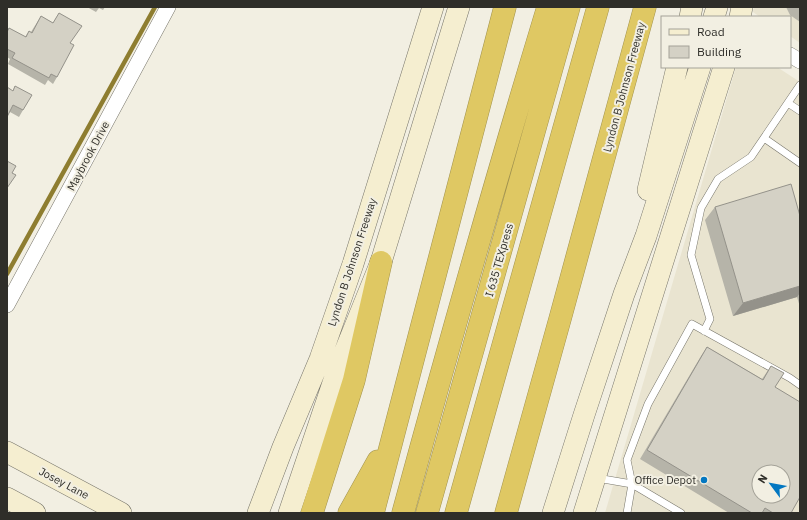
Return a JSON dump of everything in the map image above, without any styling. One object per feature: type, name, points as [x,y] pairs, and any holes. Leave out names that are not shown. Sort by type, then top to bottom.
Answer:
[{"type":"highway","points":[[373,513],[505,7]]},
{"type":"highway","points":[[403,513],[504,150],[548,7]]},
{"type":"highway","name":"I 635 TEXpress","points":[[427,513],[569,7]]},
{"type":"highway","points":[[456,513],[598,7]]},
{"type":"highway","name":"Lyndon B Johnson Freeway","points":[[506,513],[645,7]]},
{"type":"highway","points":[[312,513],[354,380],[382,262]]},
{"type":"highway","points":[[349,513],[392,436]]},
{"type":"main road","name":"Lyndon B Johnson Freeway","points":[[258,513],[283,447],[320,359],[353,264],[433,7]]},
{"type":"main road","points":[[289,513],[337,371],[382,262],[459,7]]},
{"type":"main road","points":[[624,294],[677,68]]},
{"type":"main road","points":[[553,513],[624,294],[646,236],[700,68]]},
{"type":"main road","points":[[584,513],[724,68]]},
{"type":"main road","points":[[273,513],[284,480],[283,447]]},
{"type":"main road","name":"Josey Lane","points":[[7,452],[121,513]]},
{"type":"main road","points":[[7,498],[35,513]]},
{"type":"street","name":"Maybrook Drive","points":[[7,305],[168,7]]},
{"type":"street","points":[[791,56],[800,61]]},
{"type":"lane","points":[[704,331],[710,319],[691,255],[701,208],[718,179],[751,157],[800,85]]},
{"type":"lane","points":[[788,103],[800,111]]},
{"type":"lane","points":[[764,138],[800,163]]},
{"type":"lane","points":[[627,513],[632,484],[627,460],[648,404],[692,324],[800,385]]},
{"type":"lane","points":[[595,478],[632,484],[681,513]]},
{"type":"shaded area","points":[[754,7],[800,7],[800,43],[791,37],[791,16],[759,16],[753,12]]},
{"type":"shaded area","points":[[736,68],[779,68],[800,82],[800,513],[605,513]]},
{"type":"building","points":[[59,13],[82,26],[70,43],[74,45],[57,77],[51,74],[49,78],[12,58],[15,53],[7,49],[7,32],[9,28],[26,37],[29,31],[32,33],[41,16],[53,23]]},
{"type":"building","points":[[15,86],[32,95],[23,110],[13,105],[7,117],[7,87],[13,91]]},
{"type":"building","points":[[7,161],[16,166],[12,173],[16,175],[7,188]]},
{"type":"building","points":[[791,184],[800,216],[800,286],[743,303],[715,207]]},
{"type":"building","points":[[707,347],[763,380],[771,366],[784,373],[775,387],[800,402],[800,497],[791,513],[773,513],[765,508],[762,513],[752,513],[647,450]]},
{"type":"waterway","points":[[7,274],[155,7]]},
{"type":"place","name":"Office Depot","points":[[704,480]]}]
